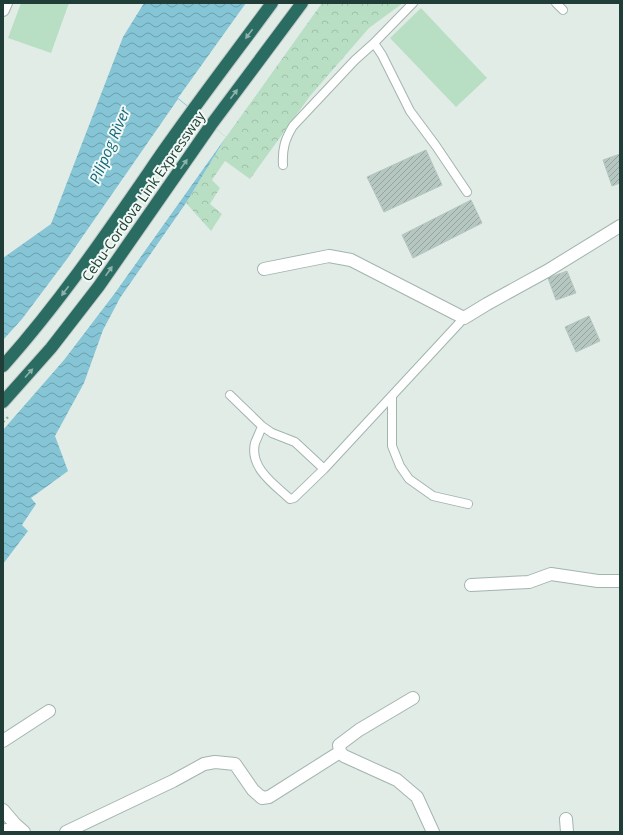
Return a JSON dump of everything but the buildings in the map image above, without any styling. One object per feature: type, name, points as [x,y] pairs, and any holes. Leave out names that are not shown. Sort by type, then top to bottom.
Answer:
[{"type":"highway","name":"Cebu-Cordova Link Expressway","points":[[3,366],[34,331],[81,269],[192,110],[272,3]]},
{"type":"highway","name":"Cebu-Cordova Link Expressway","points":[[3,402],[51,348],[99,286],[211,125],[302,3]]},
{"type":"street","points":[[3,10],[6,3]]},
{"type":"street","points":[[264,269],[329,256],[351,260],[464,318],[547,271],[620,226]]},
{"type":"street","points":[[472,585],[529,582],[551,574],[598,580],[620,581]]},
{"type":"street","points":[[414,698],[359,730],[339,745],[340,752],[344,756],[397,780],[417,797],[433,832]]},
{"type":"street","points":[[3,741],[49,711]]},
{"type":"street","points":[[66,832],[173,781],[204,764],[215,762],[235,764],[253,790],[262,798],[269,797],[340,752]]},
{"type":"street","points":[[3,810],[20,828],[4,832]]},
{"type":"street","points":[[566,819],[567,832]]},
{"type":"lane","points":[[283,165],[282,150],[286,138],[293,126],[355,60],[413,3]]},
{"type":"lane","points":[[556,3],[563,10]]},
{"type":"lane","points":[[374,43],[382,55],[410,112],[436,146],[467,192]]},
{"type":"lane","points":[[262,426],[255,445],[256,459],[264,476],[290,498],[298,496],[464,318]]},
{"type":"lane","points":[[230,395],[262,426],[272,433],[295,442],[324,469]]},
{"type":"lane","points":[[392,396],[392,446],[400,466],[409,479],[433,496],[468,504]]},
{"type":"green space","points":[[21,3],[69,3],[51,53],[8,38]]},
{"type":"green space","points":[[322,3],[403,3],[369,28],[310,96],[250,179],[225,161],[212,180],[220,188],[210,204],[222,214],[211,231],[186,203],[226,137]]},
{"type":"green space","points":[[421,8],[487,78],[456,107],[390,38]]},
{"type":"water","name":"Pilipog River","points":[[144,3],[246,3],[178,98],[226,137],[186,203],[120,298],[103,330],[84,383],[55,436],[68,471],[31,498],[36,504],[22,525],[28,531],[3,564],[3,258],[51,224],[123,37]]},
{"type":"pier","points":[[178,99],[226,137],[115,293],[64,360],[3,430],[3,340],[22,319],[67,259]]}]
